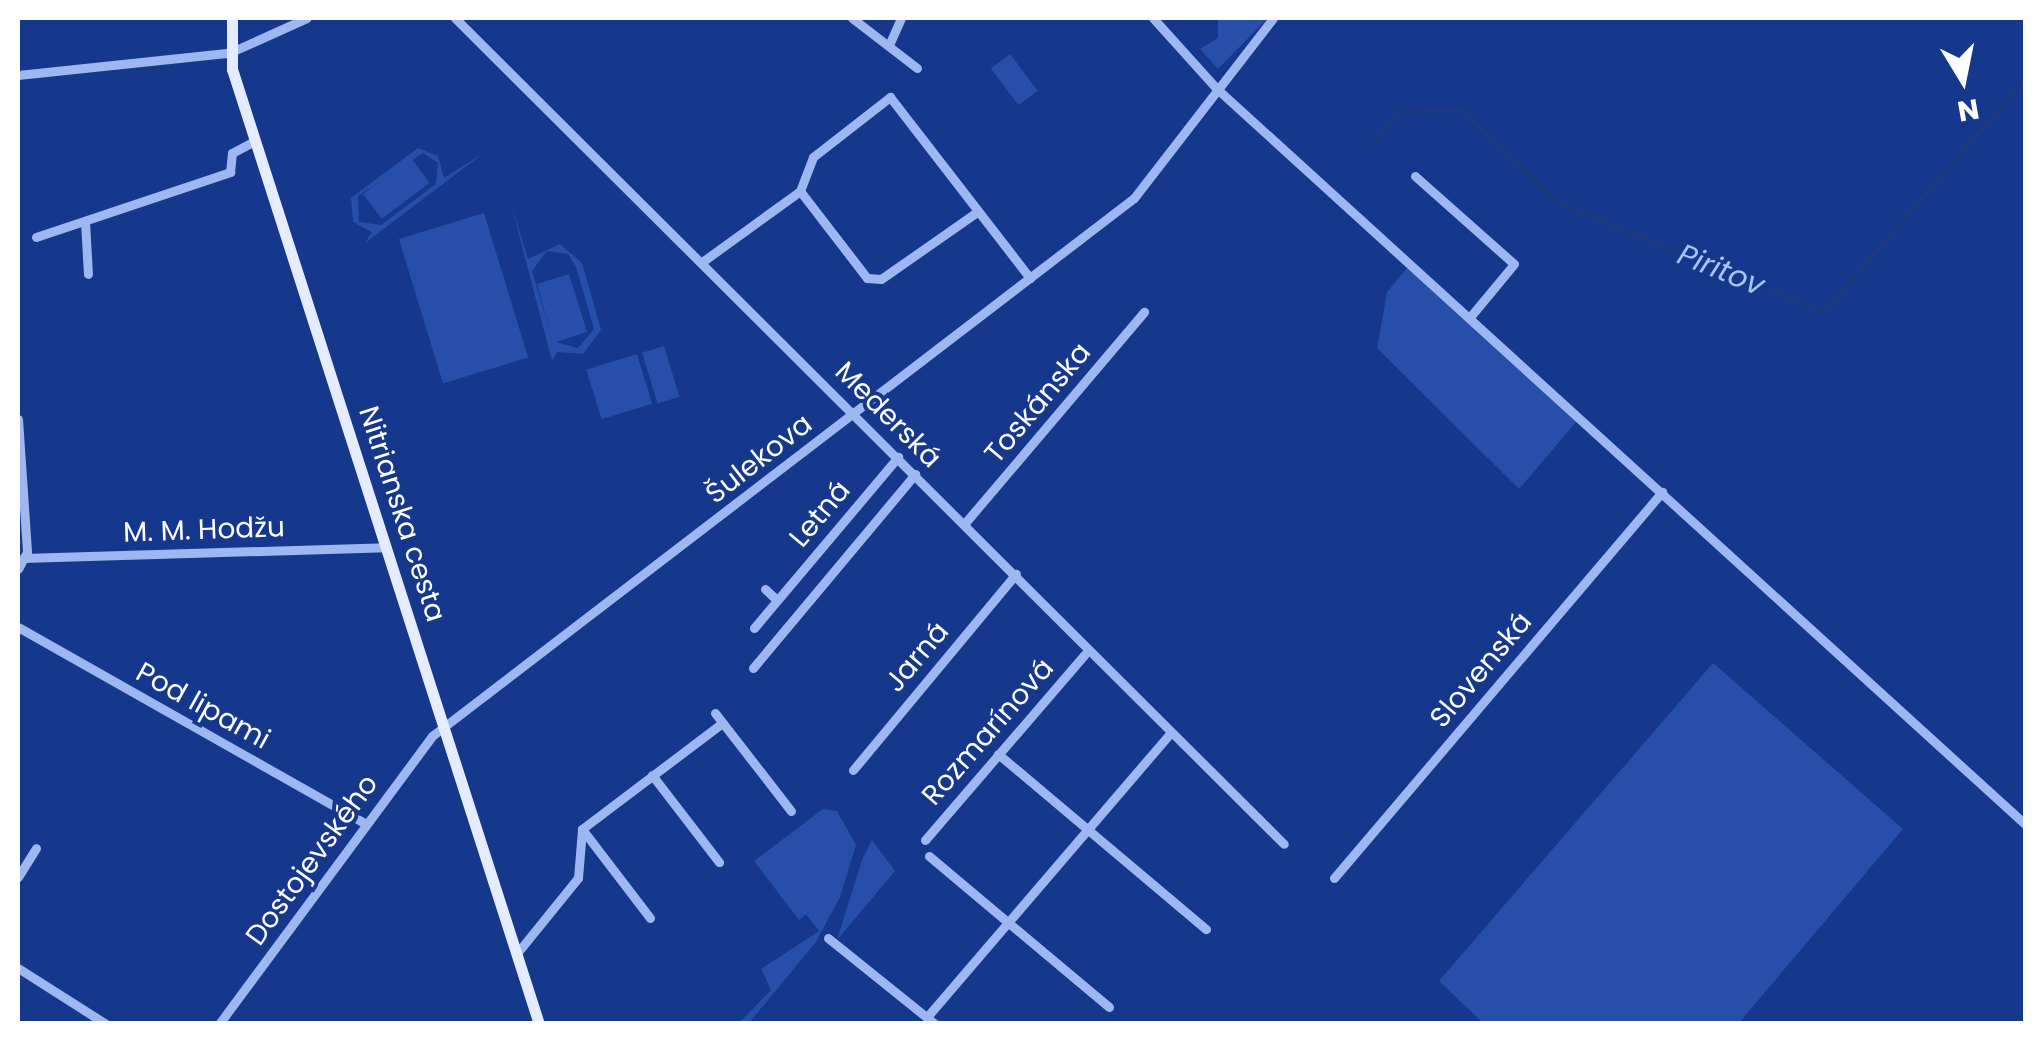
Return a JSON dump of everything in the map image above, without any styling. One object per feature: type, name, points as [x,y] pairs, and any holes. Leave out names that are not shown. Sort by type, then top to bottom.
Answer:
[{"type":"main road","name":"Nitrianska cesta","points":[[232,18],[229,54],[255,141],[538,1024]]},
{"type":"street","points":[[18,75],[229,54],[307,18]]},
{"type":"street","name":"Mederská","points":[[455,18],[1016,574],[1085,644],[1085,654],[1284,844]]},
{"type":"street","points":[[852,18],[917,68]]},
{"type":"street","points":[[889,45],[901,18]]},
{"type":"street","points":[[1153,18],[1216,88],[2026,826]]},
{"type":"street","name":"Šulekova","points":[[445,728],[1134,198],[1273,18]]},
{"type":"street","points":[[702,262],[800,191],[814,157],[890,98],[1030,278]]},
{"type":"street","points":[[36,237],[230,172],[232,153],[255,141]]},
{"type":"street","points":[[1416,176],[1514,264],[1470,316]]},
{"type":"street","points":[[800,191],[868,278],[881,279],[977,212]]},
{"type":"street","points":[[85,221],[88,274]]},
{"type":"street","name":"Toskánska","points":[[965,523],[1144,312]]},
{"type":"street","points":[[18,420],[24,558],[18,569]]},
{"type":"street","name":"Letná","points":[[754,628],[898,457]]},
{"type":"street","points":[[752,668],[915,474]]},
{"type":"street","name":"Slovenská","points":[[1334,878],[1662,492]]},
{"type":"street","name":"M. M. Hodžu","points":[[24,558],[386,547]]},
{"type":"street","name":"Jarná","points":[[853,770],[1016,574]]},
{"type":"street","points":[[765,589],[777,600]]},
{"type":"street","name":"Pod lipami","points":[[18,628],[366,824]]},
{"type":"street","name":"Rozmarínová","points":[[925,840],[1085,654]]},
{"type":"street","points":[[715,713],[792,811]]},
{"type":"street","points":[[518,952],[578,878],[582,829],[722,722]]},
{"type":"street","name":"Dostojevského","points":[[220,1024],[366,824],[445,728]]},
{"type":"street","points":[[828,938],[931,1020],[1086,827],[1168,736]]},
{"type":"street","points":[[998,754],[1206,929]]},
{"type":"street","points":[[652,775],[719,862]]},
{"type":"street","points":[[582,829],[650,918]]},
{"type":"street","points":[[18,878],[36,848]]},
{"type":"street","points":[[577,856],[596,848]]},
{"type":"street","points":[[929,856],[1109,1007]]},
{"type":"street","points":[[18,968],[106,1024]]},
{"type":"shaded area","points":[[1218,18],[1268,18],[1218,69],[1200,49],[1218,38]]},
{"type":"shaded area","points":[[1010,54],[1038,91],[1019,105],[991,68]]},
{"type":"shaded area","points":[[418,148],[438,156],[444,178],[485,152],[365,243],[372,232],[353,222],[351,198]],"holes":[[[423,153],[438,163],[436,184],[381,225],[359,222],[358,196]]]},
{"type":"shaded area","points":[[411,158],[430,183],[382,219],[363,194]]},
{"type":"shaded area","points":[[511,204],[528,259],[560,244],[582,263],[601,330],[583,354],[557,352],[552,361]],"holes":[[[547,251],[568,254],[576,267],[594,329],[578,348],[556,342],[587,332],[569,274],[537,284],[551,334],[532,271]]]},
{"type":"shaded area","points":[[484,213],[528,357],[443,383],[399,239]]},
{"type":"shaded area","points":[[1409,266],[1577,421],[1519,489],[1377,348],[1387,292]]},
{"type":"shaded area","points":[[664,346],[679,397],[658,403],[642,353]]},
{"type":"shaded area","points":[[637,354],[652,404],[602,419],[586,369]]},
{"type":"shaded area","points":[[1713,663],[1903,829],[1739,1023],[1483,1023],[1439,981]]},
{"type":"shaded area","points":[[823,809],[837,811],[856,845],[840,897],[816,942],[749,1023],[739,1023],[771,990],[761,969],[819,931],[806,914],[799,920],[754,861]]},
{"type":"shaded area","points":[[872,840],[895,871],[837,940],[862,860]]},
{"type":"waterway","name":"Piritov","points":[[1368,148],[1401,111],[1461,110],[1561,204],[1823,312],[2026,78]]}]
